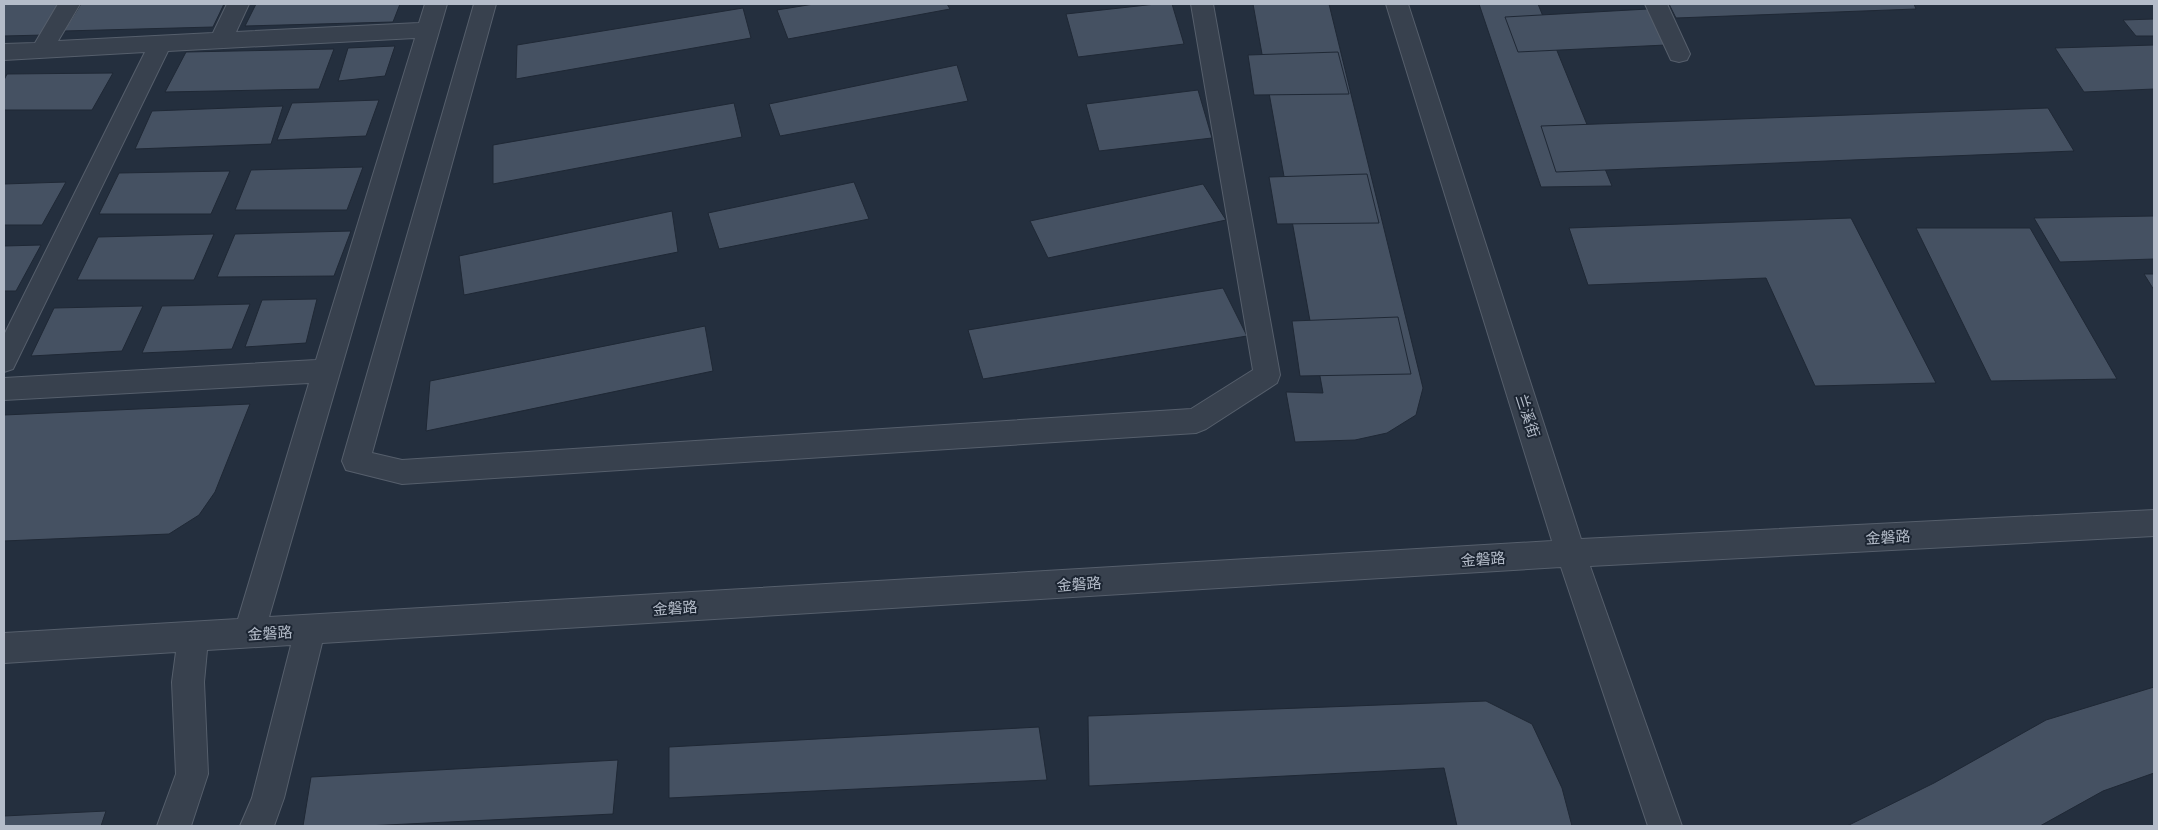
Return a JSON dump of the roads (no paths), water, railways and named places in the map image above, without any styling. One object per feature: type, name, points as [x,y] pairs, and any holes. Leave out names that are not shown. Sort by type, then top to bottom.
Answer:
[{"type":"street","points":[[42,50],[69,4]]},
{"type":"street","points":[[221,41],[238,4]]},
{"type":"street","points":[[249,634],[436,4]]},
{"type":"street","points":[[484,4],[356,461],[402,472],[1196,421],[1267,375],[1202,4]]},
{"type":"street","name":"兰溪街","points":[[1397,4],[1571,553],[1665,826]]},
{"type":"street","points":[[1656,4],[1679,54]]},
{"type":"street","points":[[4,52],[428,30]]},
{"type":"street","points":[[4,361],[160,44]]},
{"type":"street","points":[[4,389],[326,371]]},
{"type":"street","name":"金磐路","points":[[4,648],[310,631],[1571,553],[2154,523]]},
{"type":"street","points":[[257,826],[268,798],[310,631]]},
{"type":"street","points":[[174,826],[192,774],[188,682],[194,638]]}]
